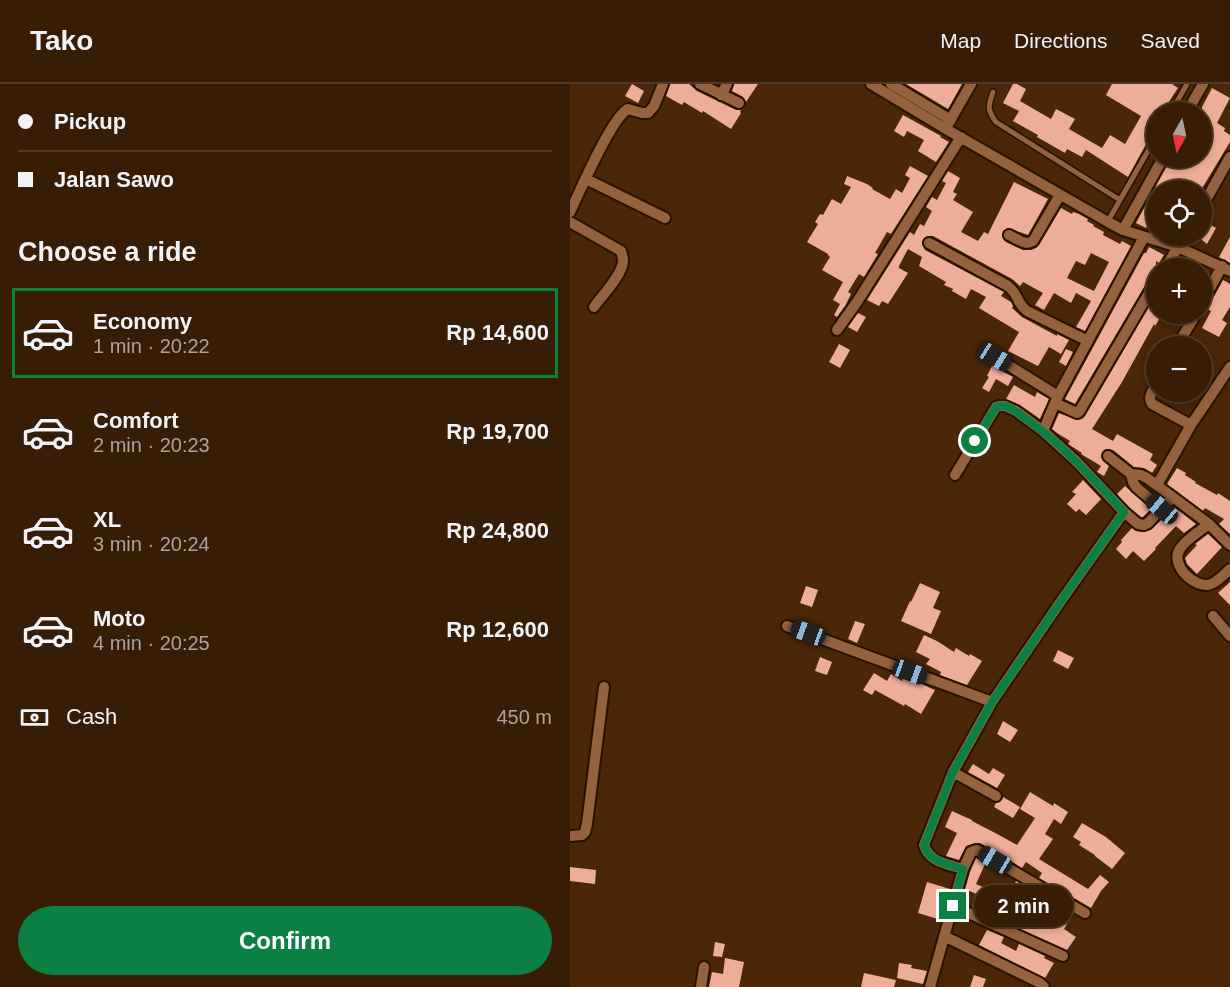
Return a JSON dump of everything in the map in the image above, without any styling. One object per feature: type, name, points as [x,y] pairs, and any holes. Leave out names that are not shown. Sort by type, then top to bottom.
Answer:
[{"type":"street","points":[[570,212],[602,146],[623,112],[628,109],[648,113],[654,106],[663,84]]},
{"type":"street","points":[[700,84],[739,103]]},
{"type":"street","points":[[721,95],[728,84]]},
{"type":"street","points":[[871,84],[948,124]]},
{"type":"street","points":[[891,84],[948,124],[961,137],[1108,222],[1123,230],[1178,247],[1226,269],[1212,289]]},
{"type":"street","points":[[948,124],[971,84]]},
{"type":"street","points":[[1193,102],[1203,84]]},
{"type":"street","points":[[837,330],[961,137]]},
{"type":"street","points":[[1212,189],[1230,157]]},
{"type":"street","points":[[1123,230],[1157,168]]},
{"type":"street","points":[[586,179],[665,218]]},
{"type":"street","points":[[1010,235],[1024,243],[1034,241],[1060,195]]},
{"type":"street","points":[[570,222],[621,251],[623,258],[623,264],[617,275],[594,308]]},
{"type":"street","points":[[1043,431],[1057,400],[1144,237]]},
{"type":"street","points":[[929,243],[1008,286],[1017,295],[1021,307],[1027,311],[1088,341]]},
{"type":"street","points":[[1171,258],[1178,247]]},
{"type":"street","points":[[995,357],[1077,413],[1080,412],[1146,298]]},
{"type":"street","points":[[1157,485],[1191,425],[1230,367]]},
{"type":"street","points":[[1151,402],[1191,425]]},
{"type":"street","points":[[955,475],[999,405],[1016,411],[1043,431],[1076,461],[1124,512],[1141,525],[1148,523],[1173,497]]},
{"type":"street","points":[[1108,456],[1131,474],[1140,475],[1157,485],[1209,524],[1230,545]]},
{"type":"street","points":[[1131,474],[1136,487],[1162,509]]},
{"type":"street","points":[[963,869],[932,858],[926,852],[924,845],[953,772],[992,702],[1124,512]]},
{"type":"street","points":[[1209,524],[1180,548],[1177,556],[1178,565],[1193,581],[1201,585],[1210,584],[1230,569]]},
{"type":"street","points":[[1213,616],[1230,636]]},
{"type":"street","points":[[787,626],[992,702]]},
{"type":"street","points":[[570,836],[582,835],[587,824],[604,687]]},
{"type":"street","points":[[953,772],[996,796]]},
{"type":"street","points":[[930,987],[963,869],[971,852],[977,850],[1085,913]]},
{"type":"street","points":[[953,906],[1063,956]]},
{"type":"street","points":[[944,936],[1040,983],[1043,987]]},
{"type":"street","points":[[700,987],[704,967]]},
{"type":"lane","points":[[1177,102],[1187,84]]},
{"type":"lane","points":[[993,92],[989,113],[996,122],[1120,201]]},
{"type":"lane","points":[[1108,222],[1146,155]]},
{"type":"building","points":[[632,84],[644,91],[638,103],[625,96]]},
{"type":"building","points":[[670,84],[689,84],[697,91],[736,110],[741,110],[741,113],[731,129],[703,111],[702,113],[684,102],[682,105],[666,96]]},
{"type":"building","points":[[734,84],[758,84],[746,102],[743,97],[732,91]]},
{"type":"building","points":[[906,84],[962,84],[948,109]]},
{"type":"building","points":[[1013,84],[1017,84],[1026,89],[1020,101],[1051,119],[1056,109],[1075,119],[1069,129],[1102,148],[1110,135],[1125,144],[1141,116],[1106,95],[1112,84],[1172,84],[1178,88],[1169,102],[1146,102],[1146,144],[1128,177],[1086,150],[1082,157],[1067,149],[1065,153],[1037,137],[1038,135],[1013,121],[1019,111],[1003,103]]},
{"type":"building","points":[[1212,88],[1230,98],[1217,123],[1230,135],[1230,142],[1207,180],[1159,180],[1166,168],[1212,168],[1212,102],[1205,102]]},
{"type":"building","points":[[903,115],[949,142],[936,162],[918,151],[924,140],[907,131],[904,137],[894,131]]},
{"type":"building","points":[[910,166],[928,176],[891,234],[887,232],[875,253],[878,254],[864,277],[859,274],[848,292],[851,294],[845,306],[837,317],[834,315],[840,304],[833,300],[843,282],[822,270],[830,257],[828,254],[807,242],[818,224],[815,222],[820,214],[823,215],[832,199],[841,204],[851,187],[844,184],[847,176],[867,184],[890,199],[896,189],[902,193],[910,178],[905,175]]},
{"type":"building","points":[[948,171],[960,178],[953,192],[957,194],[953,200],[973,212],[961,232],[978,241],[984,232],[988,234],[1014,182],[1048,199],[1028,235],[1008,228],[1003,231],[1002,235],[1006,242],[1023,250],[1036,248],[1061,208],[1088,219],[1087,221],[1093,226],[1104,232],[1103,235],[1120,244],[1122,241],[1131,246],[1085,331],[1076,327],[1091,301],[1076,293],[1071,303],[1054,293],[1044,310],[1035,305],[1043,293],[1023,282],[1020,286],[1012,279],[933,236],[923,239],[922,244],[925,250],[1004,292],[1001,296],[1011,302],[1012,308],[1022,317],[1069,340],[1061,354],[1049,347],[1038,366],[1008,351],[1019,332],[979,308],[986,297],[971,289],[966,299],[952,291],[953,289],[944,285],[946,282],[919,266],[922,257],[908,249],[899,268],[908,273],[888,304],[882,301],[879,306],[867,300],[910,232],[914,235],[920,224],[924,226],[932,211],[926,207],[932,197],[937,200],[946,183],[942,181]],"holes":[[[1091,253],[1109,262],[1094,291],[1067,278],[1076,261],[1085,265]]]},
{"type":"building","points":[[1146,204],[1146,228],[1136,223]]},
{"type":"building","points":[[1230,237],[1230,263],[1219,257]]},
{"type":"building","points":[[1149,247],[1164,255],[1162,258],[1146,258],[1146,284],[1075,404],[1065,399],[1144,253]]},
{"type":"building","points":[[1223,280],[1230,284],[1230,307],[1222,320],[1227,323],[1219,337],[1202,328],[1204,324],[1212,324],[1212,300]]},
{"type":"building","points":[[1146,312],[1146,324],[1154,324],[1122,382],[1092,429],[1113,441],[1117,434],[1153,454],[1150,460],[1157,465],[1152,473],[1144,468],[1134,467],[1113,450],[1106,449],[1101,456],[1109,466],[1104,476],[1097,472],[1101,466],[1081,454],[1068,444],[1070,441],[1052,429],[1059,413],[1077,420],[1085,416]]},
{"type":"building","points":[[858,313],[866,317],[857,332],[848,327]]},
{"type":"building","points":[[839,344],[850,350],[840,368],[829,362]]},
{"type":"building","points":[[1066,349],[1073,352],[1066,366],[1059,362]]},
{"type":"building","points":[[992,366],[1013,377],[1008,386],[996,379],[989,392],[982,388],[989,377],[987,376]]},
{"type":"building","points":[[1014,385],[1035,397],[1037,392],[1049,399],[1040,419],[1020,405],[1006,399]]},
{"type":"building","points":[[1177,468],[1186,473],[1185,475],[1195,483],[1230,501],[1230,534],[1219,524],[1224,519],[1205,508],[1203,511],[1167,484]]},
{"type":"building","points":[[1083,480],[1101,499],[1086,515],[1079,509],[1076,512],[1067,504],[1076,494],[1072,492]]},
{"type":"building","points":[[1125,486],[1151,509],[1143,517],[1117,494]]},
{"type":"building","points":[[1174,507],[1196,524],[1184,533],[1176,526],[1144,561],[1133,551],[1126,559],[1116,549],[1132,528],[1143,532],[1151,530]]},
{"type":"building","points":[[1208,534],[1222,547],[1197,574],[1187,564],[1185,558],[1197,545],[1195,544]]},
{"type":"building","points":[[1230,582],[1230,605],[1218,593]]},
{"type":"building","points":[[920,583],[940,592],[933,608],[941,611],[931,634],[901,621]]},
{"type":"building","points":[[806,586],[818,590],[812,607],[800,603]]},
{"type":"building","points":[[855,621],[865,624],[857,643],[848,639]]},
{"type":"building","points":[[924,635],[954,652],[956,648],[982,661],[967,685],[940,675],[941,672],[926,664],[930,659],[916,652]]},
{"type":"building","points":[[1058,650],[1074,658],[1068,669],[1053,661]]},
{"type":"building","points":[[820,657],[832,662],[827,675],[815,671]]},
{"type":"building","points":[[874,673],[887,681],[891,674],[902,681],[904,677],[935,690],[921,714],[875,690],[872,695],[863,690]]},
{"type":"building","points":[[1003,721],[1018,730],[1010,742],[997,734]]},
{"type":"building","points":[[973,764],[989,774],[993,768],[1005,775],[997,788],[968,772]]},
{"type":"building","points":[[1030,792],[1068,812],[1061,824],[1054,819],[1045,834],[1053,839],[1039,859],[1088,889],[1100,875],[1109,882],[1091,908],[1039,878],[1042,873],[1026,862],[1022,868],[980,843],[966,846],[959,860],[946,856],[957,833],[945,827],[952,811],[1017,845],[1035,818],[1020,809]]},
{"type":"building","points":[[1003,797],[1020,807],[1013,818],[994,807]]},
{"type":"building","points":[[1082,823],[1106,837],[1125,853],[1112,869],[1079,845],[1081,842],[1073,837]]},
{"type":"building","points":[[976,858],[985,864],[976,884],[1008,898],[1016,881],[1026,887],[1024,893],[1031,896],[1026,908],[1030,910],[1026,918],[1042,926],[1046,918],[1050,921],[1058,908],[1072,915],[1064,929],[1076,937],[1067,950],[1003,921],[1010,909],[965,889]]},
{"type":"building","points":[[570,867],[596,870],[595,884],[570,881]]},
{"type":"building","points":[[927,882],[950,889],[941,920],[918,913]]},
{"type":"building","points":[[987,930],[1004,937],[1001,943],[1016,951],[1019,944],[1045,956],[1044,958],[1054,963],[1045,978],[979,945]]},
{"type":"building","points":[[715,942],[725,944],[722,957],[713,956]]},
{"type":"building","points":[[725,958],[744,962],[739,987],[709,987],[712,972],[723,974]]},
{"type":"building","points":[[899,963],[927,971],[923,984],[897,978]]},
{"type":"building","points":[[864,973],[896,980],[894,987],[861,987]]},
{"type":"building","points":[[974,975],[986,979],[983,987],[970,987]]},
{"type":"route","points":[[953,906],[963,869],[932,858],[926,852],[924,845],[953,772],[992,702],[1124,512],[1076,461],[1043,431],[1016,411],[1005,406],[996,407],[975,441]]}]
